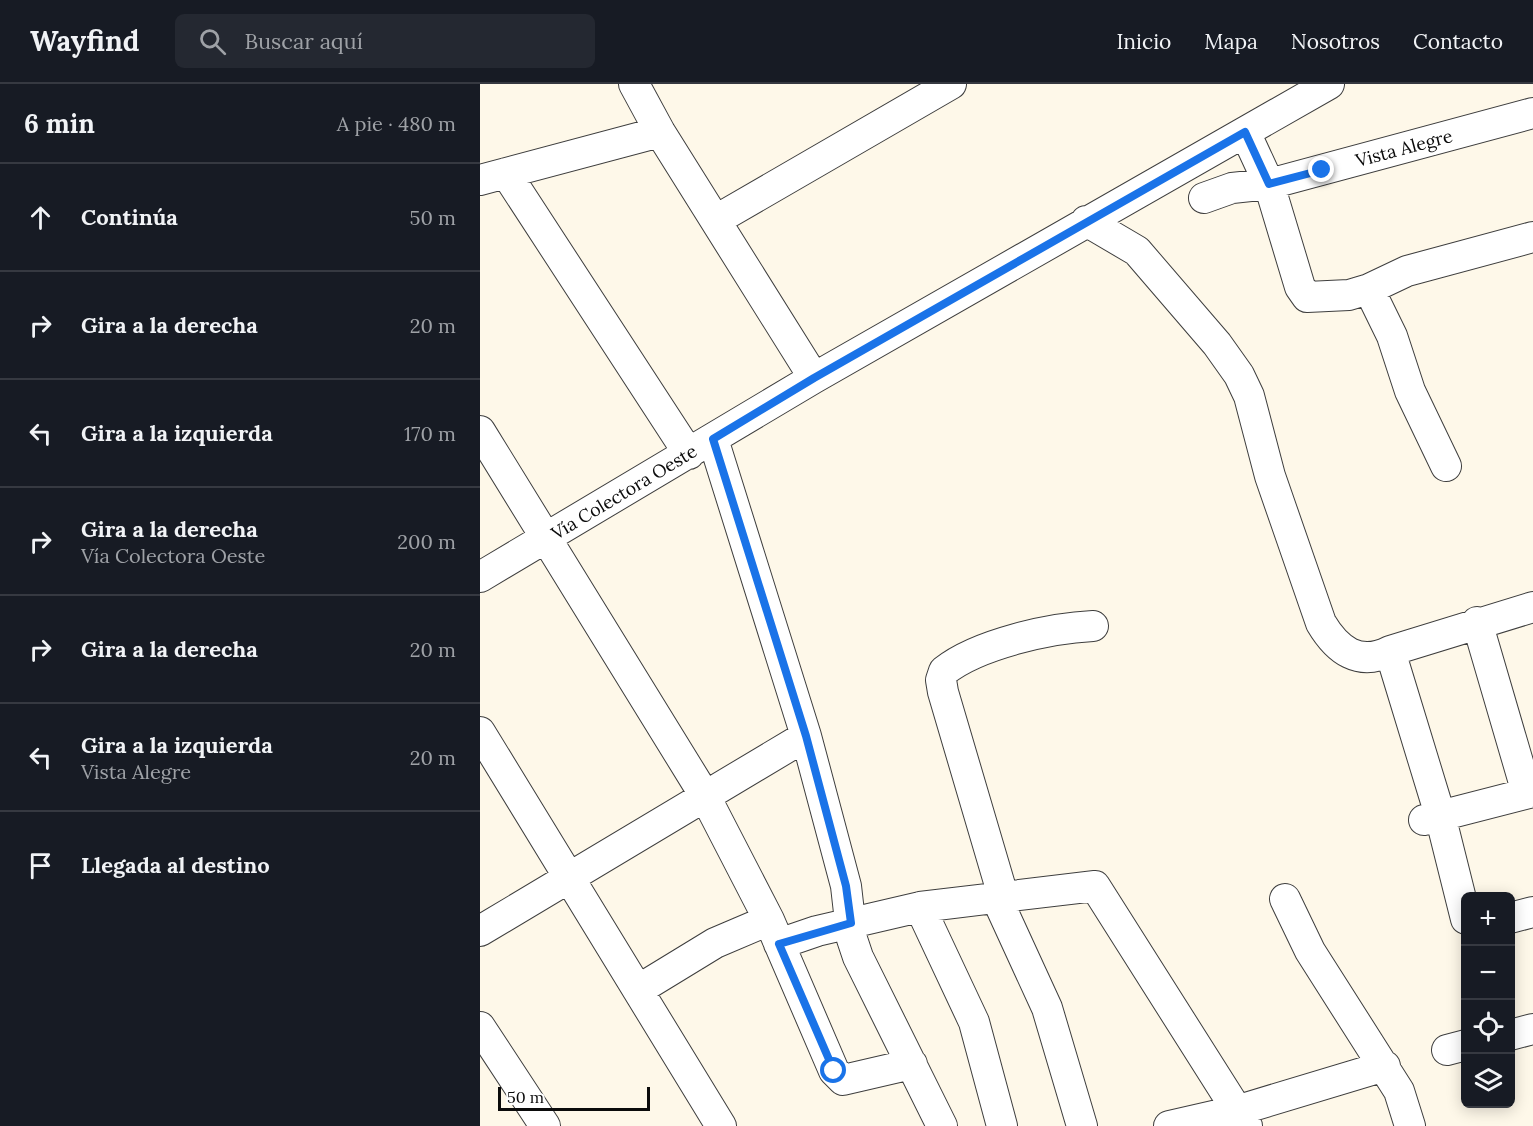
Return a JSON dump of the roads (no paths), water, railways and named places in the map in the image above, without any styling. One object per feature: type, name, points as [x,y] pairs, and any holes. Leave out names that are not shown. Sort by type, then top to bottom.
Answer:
[{"type":"street","points":[[634,84],[660,132],[814,378]]},
{"type":"street","points":[[716,220],[951,84]]},
{"type":"street","name":"Vía Colectora Oeste","points":[[480,577],[814,378],[1329,84]]},
{"type":"street","name":"Vista Alegre","points":[[1204,198],[1232,188],[1269,184],[1533,113]]},
{"type":"street","points":[[660,132],[493,176],[701,446],[806,736],[846,886],[852,939],[858,957],[942,1126]]},
{"type":"street","points":[[1245,132],[1269,184],[1300,287],[1307,297],[1349,295],[1369,289],[1407,271],[1533,237]]},
{"type":"street","points":[[1086,221],[1137,251],[1217,344],[1239,375],[1249,396],[1270,476],[1314,603],[1330,638],[1342,649],[1360,657],[1376,658],[1390,651],[1477,622],[1533,607]]},
{"type":"street","points":[[1369,289],[1392,336],[1410,391],[1446,466]]},
{"type":"street","points":[[480,431],[705,796],[774,932],[834,1071],[843,1080],[912,1064]]},
{"type":"street","points":[[1432,818],[1530,792],[1477,622]]},
{"type":"street","points":[[1082,1126],[1047,1008],[1000,899],[941,680],[944,671],[966,658],[1036,633],[1093,626]]},
{"type":"street","points":[[1390,651],[1432,818],[1461,904]]},
{"type":"street","points":[[480,732],[721,1126]]},
{"type":"street","points":[[480,931],[806,736]]},
{"type":"street","points":[[638,990],[715,943],[774,932],[851,923],[960,900],[1000,899],[1095,886],[1243,1118]]},
{"type":"street","points":[[1285,899],[1310,951],[1399,1090],[1410,1126]]},
{"type":"street","points":[[920,907],[974,1022],[1002,1126]]},
{"type":"street","points":[[1515,917],[1533,912]]},
{"type":"street","points":[[480,1027],[545,1126]]},
{"type":"street","points":[[1515,1034],[1533,1029]]},
{"type":"street","points":[[1169,1126],[1243,1118],[1385,1066]]}]
